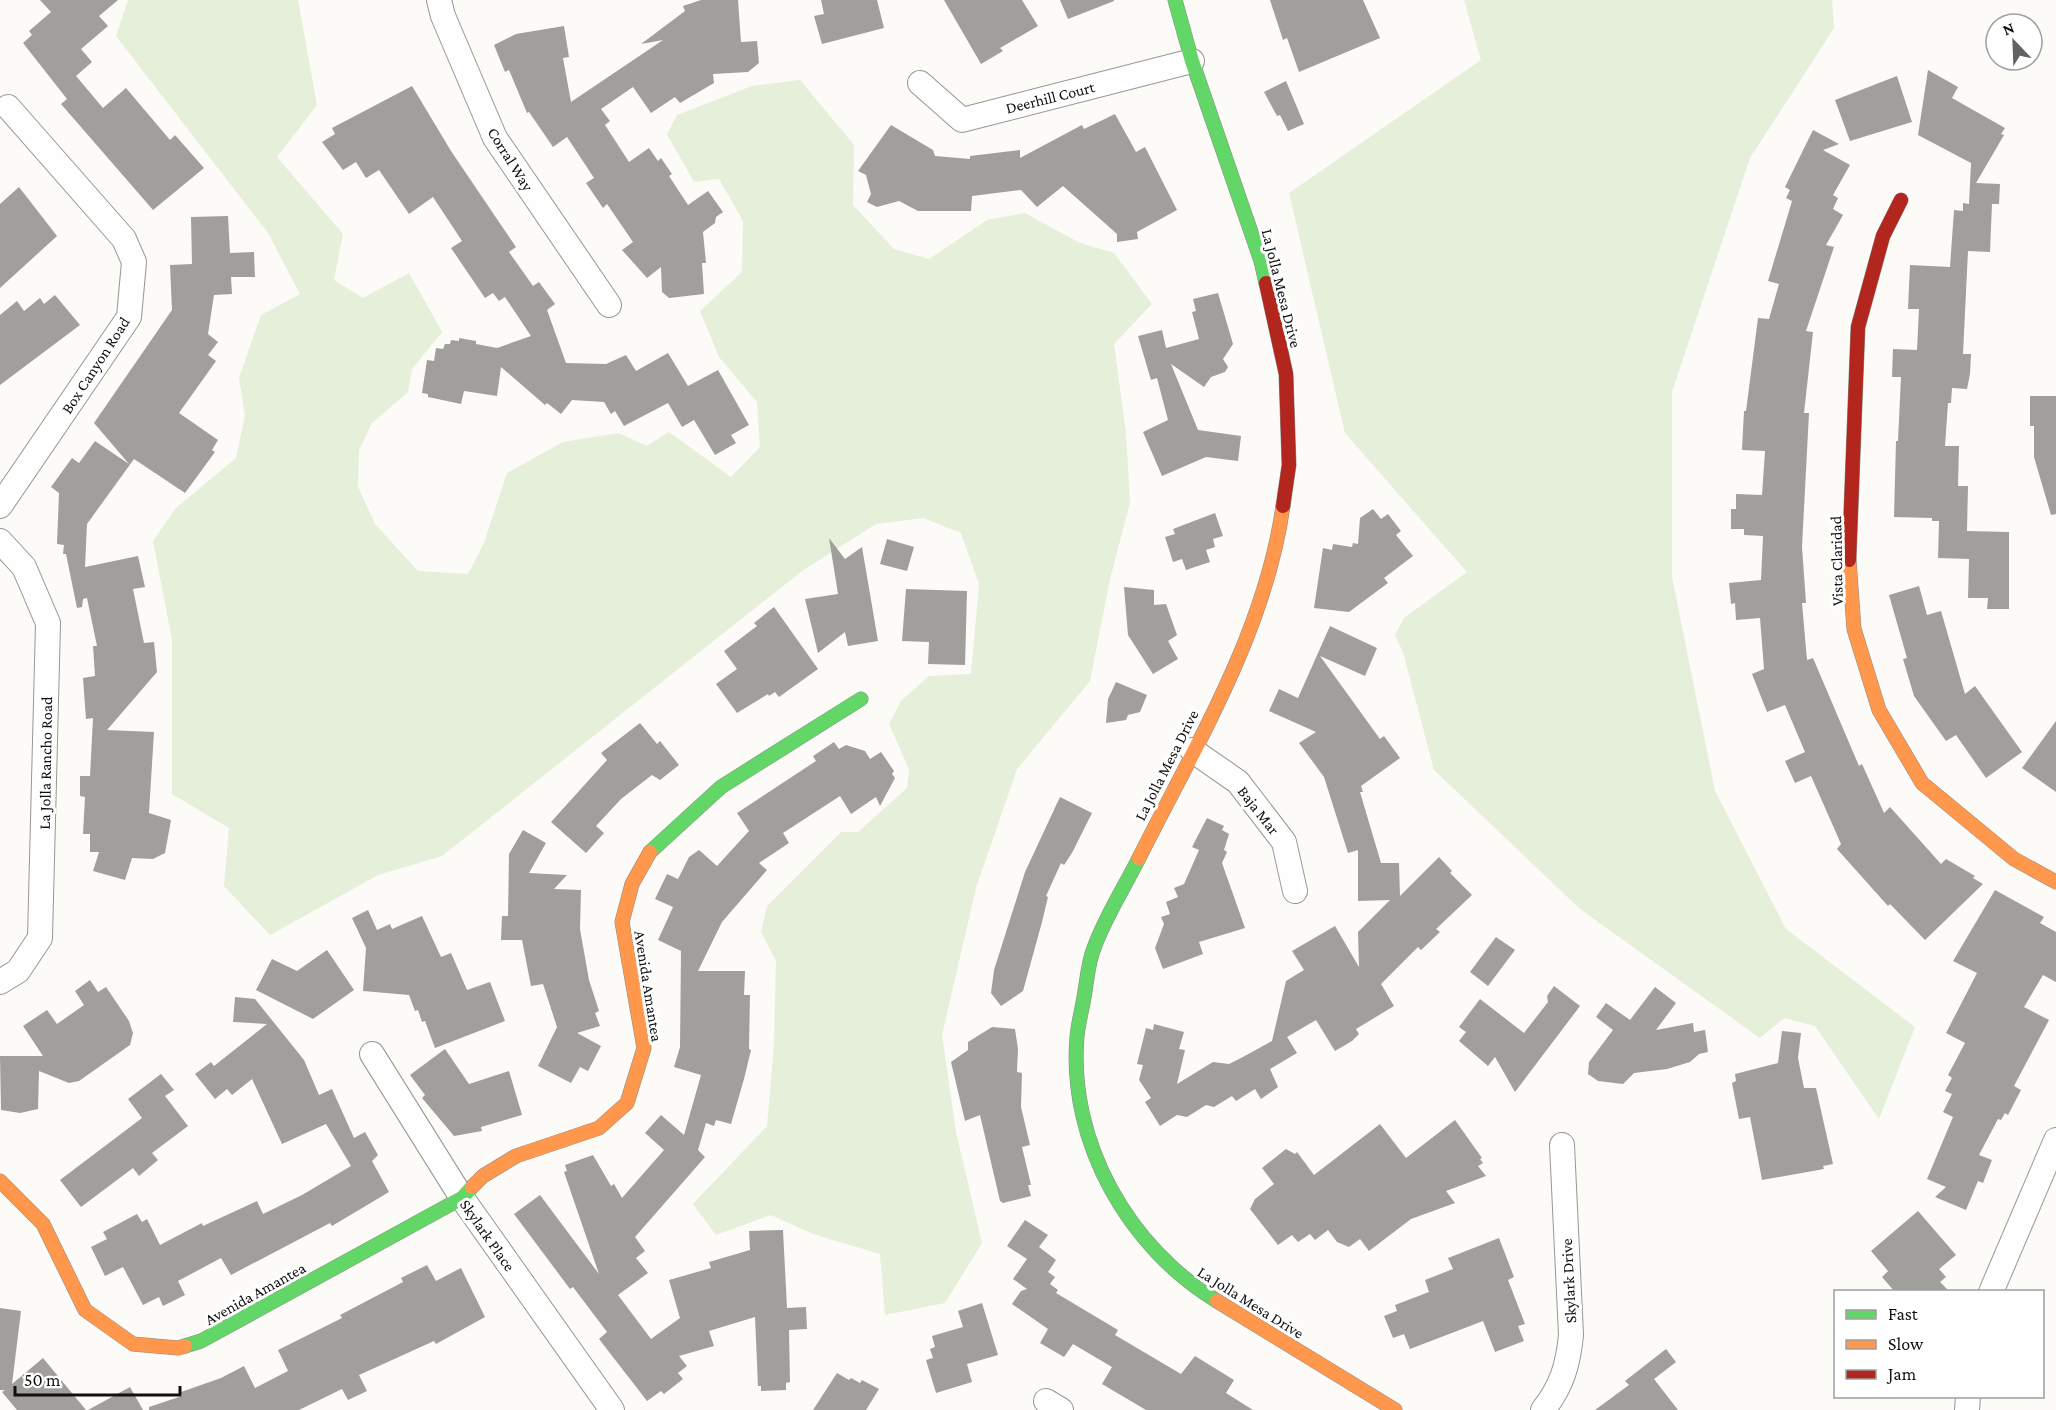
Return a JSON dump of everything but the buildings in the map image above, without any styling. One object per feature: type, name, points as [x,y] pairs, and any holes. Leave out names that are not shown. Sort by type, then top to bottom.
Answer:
[{"type":"street","name":"Corral Way","points":[[439,0],[443,16],[495,138],[609,305]]},
{"type":"street","name":"La Jolla Mesa Drive","points":[[1175,0],[1192,61],[1261,261],[1286,374],[1289,465],[1280,529],[1260,603],[1237,663],[1191,750],[1094,949],[1077,1038],[1080,1099],[1094,1157],[1120,1205],[1164,1261],[1190,1285],[1395,1410]]},
{"type":"street","name":"Deerhill Court","points":[[920,83],[962,120],[1192,61]]},
{"type":"street","name":"Box Canyon Road","points":[[0,506],[129,317],[134,262],[124,239],[9,107]]},
{"type":"street","name":"Vista Claridad","points":[[1901,200],[1883,236],[1858,327],[1849,573],[1854,629],[1879,710],[1922,783],[2014,860],[2056,882]]},
{"type":"street","name":"La Jolla Rancho Road","points":[[0,541],[24,567],[48,623],[40,938],[18,971],[0,982]]},
{"type":"street","name":"Avenida Amantea","points":[[0,1181],[44,1224],[85,1310],[120,1338],[133,1344],[178,1348],[201,1341],[462,1198],[483,1176],[516,1156],[599,1128],[627,1103],[645,1048],[622,922],[632,885],[651,850],[721,787],[861,699]]},
{"type":"street","name":"Baja Mar","points":[[1191,750],[1238,782],[1284,842],[1295,891]]},
{"type":"street","name":"Skylark Place","points":[[372,1054],[462,1198],[612,1410]]},
{"type":"street","points":[[1992,1290],[2056,1140]]},
{"type":"street","name":"Skylark Drive","points":[[1543,1410],[1557,1393],[1568,1365],[1571,1335],[1562,1145]]},
{"type":"green space","points":[[128,0],[298,0],[317,105],[277,157],[343,234],[334,280],[363,298],[409,273],[442,332],[412,369],[408,392],[372,423],[359,450],[358,487],[375,524],[418,571],[468,574],[484,543],[507,473],[563,442],[619,433],[647,446],[669,432],[731,477],[760,447],[757,402],[719,357],[700,311],[742,272],[743,221],[719,179],[694,182],[667,134],[677,115],[752,86],[800,80],[854,145],[853,205],[894,249],[929,259],[987,220],[1025,213],[1080,243],[1114,253],[1152,304],[1114,344],[1126,433],[1130,503],[1110,579],[1090,681],[1017,769],[976,888],[942,1035],[956,1132],[982,1243],[945,1303],[885,1315],[880,1254],[813,1234],[771,1215],[716,1235],[693,1204],[767,1126],[774,1044],[776,961],[761,932],[767,906],[841,832],[858,832],[907,788],[909,769],[889,724],[901,701],[929,676],[971,674],[979,584],[961,533],[923,518],[876,524],[802,571],[442,856],[378,875],[270,935],[224,886],[229,828],[172,794],[172,640],[153,541],[176,508],[236,458],[245,416],[239,378],[261,315],[300,294],[268,233],[116,36]]},
{"type":"green space","points":[[1464,0],[1832,0],[1834,28],[1750,158],[1672,392],[1672,577],[1715,791],[1786,929],[1915,1027],[1879,1119],[1815,1026],[1784,1018],[1760,1038],[1580,909],[1434,770],[1403,652],[1395,635],[1404,618],[1467,572],[1345,433],[1289,193],[1481,60]]},
{"type":"traffic: fast","points":[[1175,0],[1192,61],[1261,261],[1266,283]]},
{"type":"traffic: fast","points":[[650,852],[721,787],[861,699]]},
{"type":"traffic: fast","points":[[1139,858],[1104,925],[1090,959],[1077,1037],[1077,1076],[1083,1115],[1094,1153],[1111,1188],[1132,1222],[1157,1252],[1185,1279],[1217,1301]]},
{"type":"traffic: fast","points":[[185,1346],[201,1341],[462,1198],[472,1187]]},
{"type":"traffic: slow","points":[[1139,858],[1204,731],[1244,644],[1261,599],[1274,553],[1283,506]]},
{"type":"traffic: slow","points":[[1849,560],[1854,629],[1879,710],[1922,783],[2014,859],[2056,882]]},
{"type":"traffic: slow","points":[[472,1187],[483,1176],[516,1156],[599,1128],[627,1103],[644,1048],[622,922],[632,884],[650,852]]},
{"type":"traffic: slow","points":[[0,1181],[43,1224],[85,1310],[133,1344],[178,1348],[185,1346]]},
{"type":"traffic: slow","points":[[1217,1301],[1395,1410]]},
{"type":"traffic: jam","points":[[1849,560],[1858,327],[1883,236],[1901,200]]},
{"type":"traffic: jam","points":[[1266,283],[1286,374],[1289,465],[1283,506]]}]
